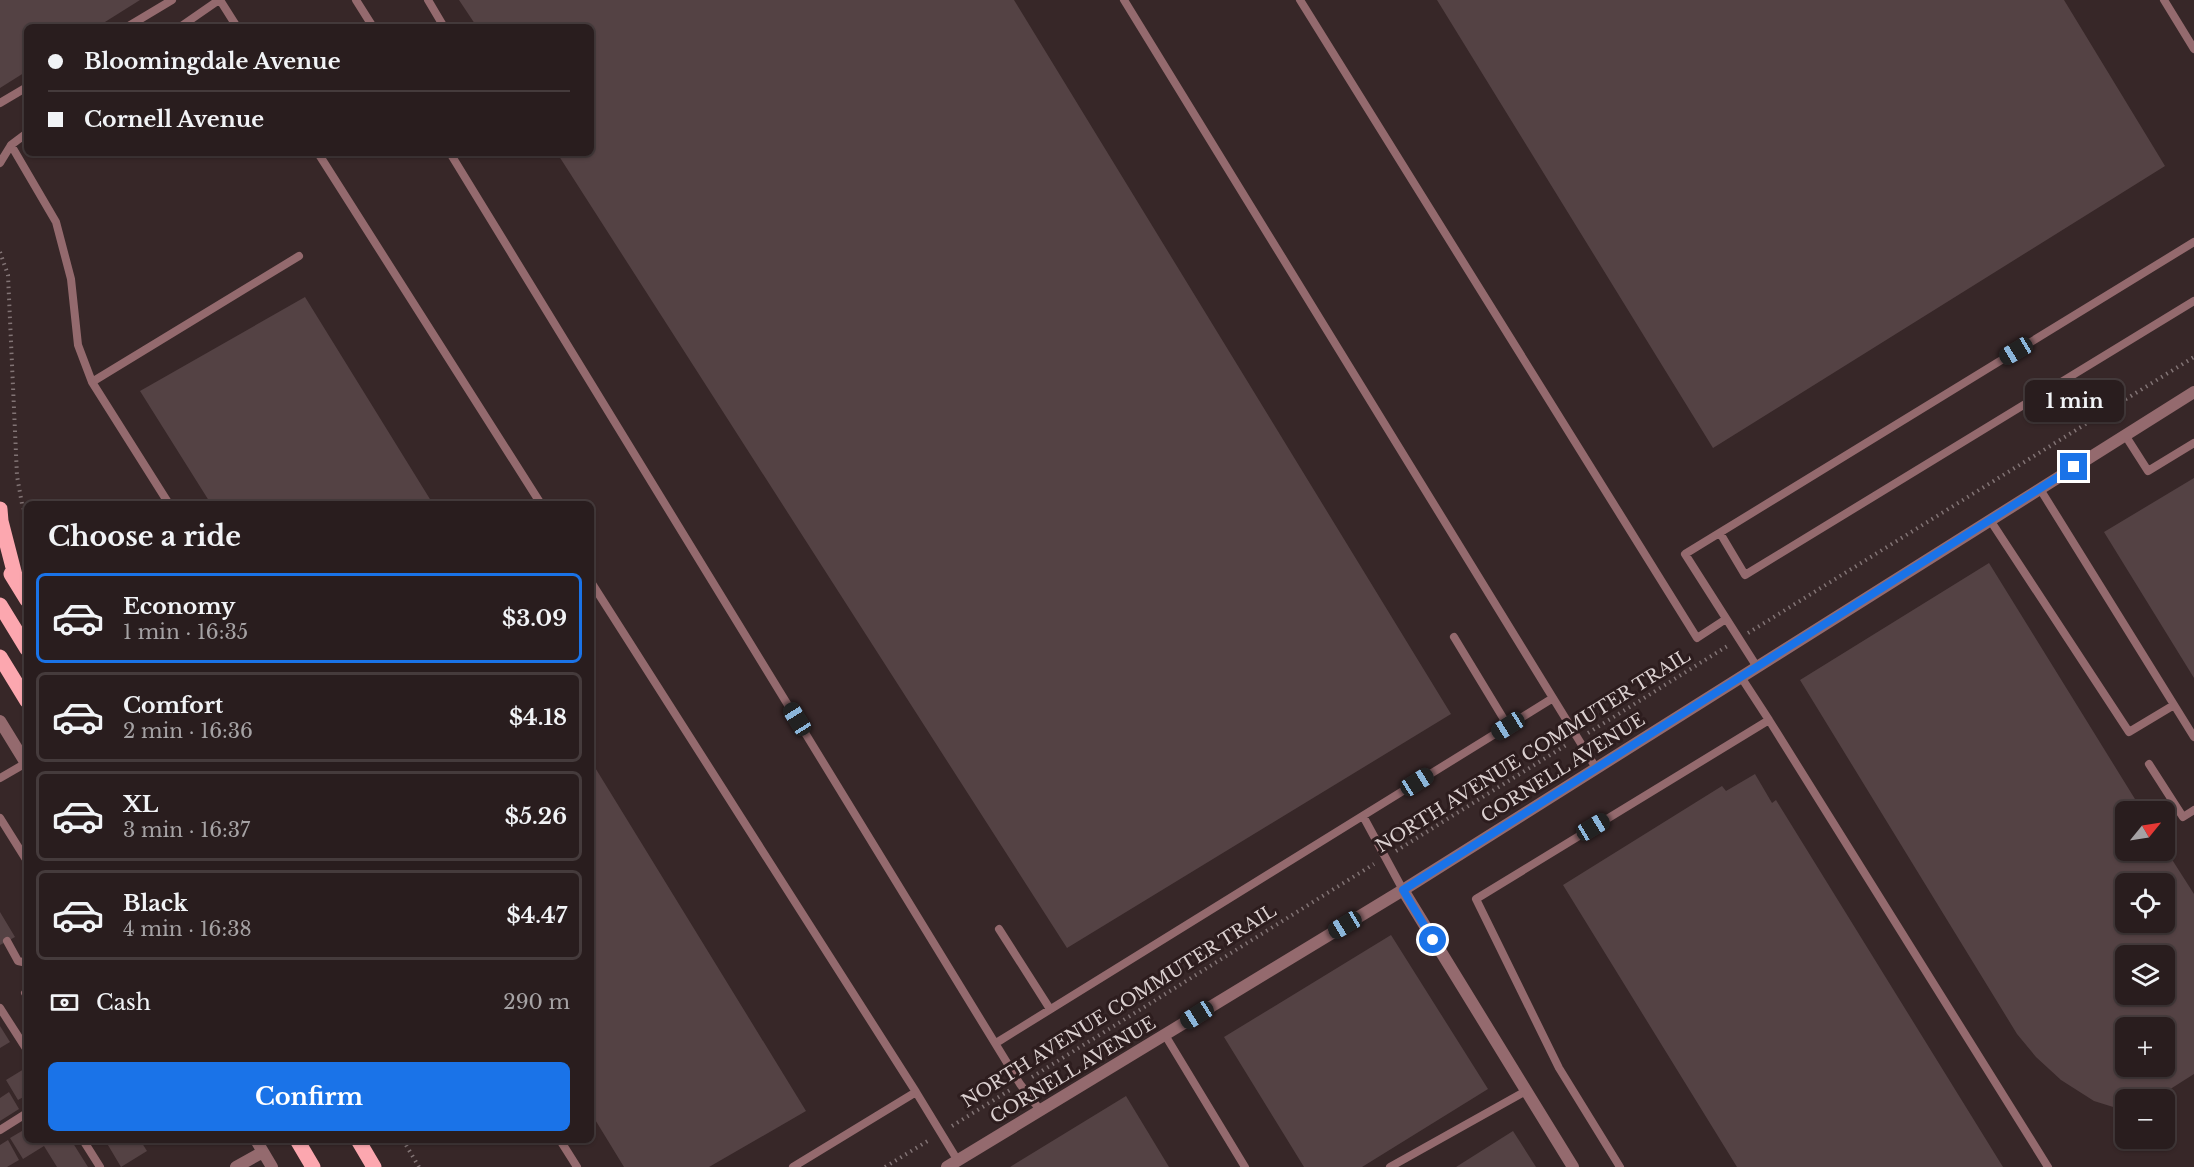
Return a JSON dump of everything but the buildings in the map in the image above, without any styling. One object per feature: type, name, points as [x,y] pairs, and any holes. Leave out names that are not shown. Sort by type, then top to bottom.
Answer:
[{"type":"main road","points":[[0,509],[17,583]]},
{"type":"main road","points":[[0,555],[24,595]]},
{"type":"main road","points":[[0,605],[24,644]]},
{"type":"main road","points":[[0,657],[24,696]]},
{"type":"main road","points":[[0,674],[24,696]]},
{"type":"main road","points":[[299,1143],[314,1167]]},
{"type":"main road","points":[[360,1143],[374,1167]]},
{"type":"street","name":"CORNELL AVENUE","points":[[953,1164],[1403,890],[2194,392]]},
{"type":"street","points":[[0,720],[24,761]]},
{"type":"street","points":[[1403,890],[1573,1167]]},
{"type":"street","points":[[258,1143],[272,1167]]},
{"type":"street","points":[[237,1167],[263,1152]]},
{"type":"lane","points":[[132,24],[172,0]]},
{"type":"lane","points":[[184,24],[220,0],[235,24]]},
{"type":"lane","points":[[356,0],[371,24]]},
{"type":"lane","points":[[428,0],[442,24]]},
{"type":"lane","points":[[1124,0],[1596,768]]},
{"type":"lane","points":[[1300,0],[1697,638],[1726,619]]},
{"type":"lane","points":[[2164,0],[2194,49]]},
{"type":"lane","points":[[0,103],[24,89]]},
{"type":"lane","points":[[0,163],[11,145],[24,135]]},
{"type":"lane","points":[[11,145],[56,222],[71,279],[78,345],[92,382],[167,501]]},
{"type":"lane","points":[[320,156],[539,501]]},
{"type":"lane","points":[[452,156],[1020,1084],[1040,1110]]},
{"type":"lane","points":[[1757,667],[1685,554],[2194,242]]},
{"type":"lane","points":[[92,382],[299,255]]},
{"type":"lane","points":[[1720,533],[1745,575],[2194,302]]},
{"type":"lane","points":[[2125,435],[2148,471],[2194,443]]},
{"type":"lane","points":[[2040,489],[2194,737]]},
{"type":"lane","points":[[1990,520],[2129,732],[2174,705]]},
{"type":"lane","points":[[594,587],[916,1092],[941,1133],[953,1164]]},
{"type":"lane","points":[[1454,637],[1508,726]]},
{"type":"lane","points":[[1741,677],[2048,1167]]},
{"type":"lane","points":[[996,1043],[1553,698]]},
{"type":"lane","points":[[1620,1167],[1560,1068],[1476,899],[1769,720]]},
{"type":"lane","points":[[2149,764],[2183,817],[2194,810]]},
{"type":"lane","points":[[0,778],[24,765]]},
{"type":"lane","points":[[1363,816],[1403,890]]},
{"type":"lane","points":[[0,818],[24,856]]},
{"type":"lane","points":[[999,929],[1050,1010]]},
{"type":"lane","points":[[7,941],[18,961],[24,962]]},
{"type":"lane","points":[[0,1008],[24,1045]]},
{"type":"lane","points":[[1165,1035],[1245,1167]]},
{"type":"lane","points":[[1390,1167],[1526,1091]]},
{"type":"lane","points":[[793,1167],[916,1092]]},
{"type":"lane","points":[[0,1130],[24,1115]]},
{"type":"lane","points":[[85,1143],[100,1167]]},
{"type":"lane","points":[[562,1143],[577,1167]]},
{"type":"path","points":[[0,252],[8,275],[17,476],[24,510]]},
{"type":"path","name":"NORTH AVENUE COMMUTER TRAIL","points":[[885,1167],[2194,357]]},
{"type":"path","points":[[405,1143],[419,1167]]},
{"type":"route","points":[[1433,940],[1403,890],[2074,467]]}]
